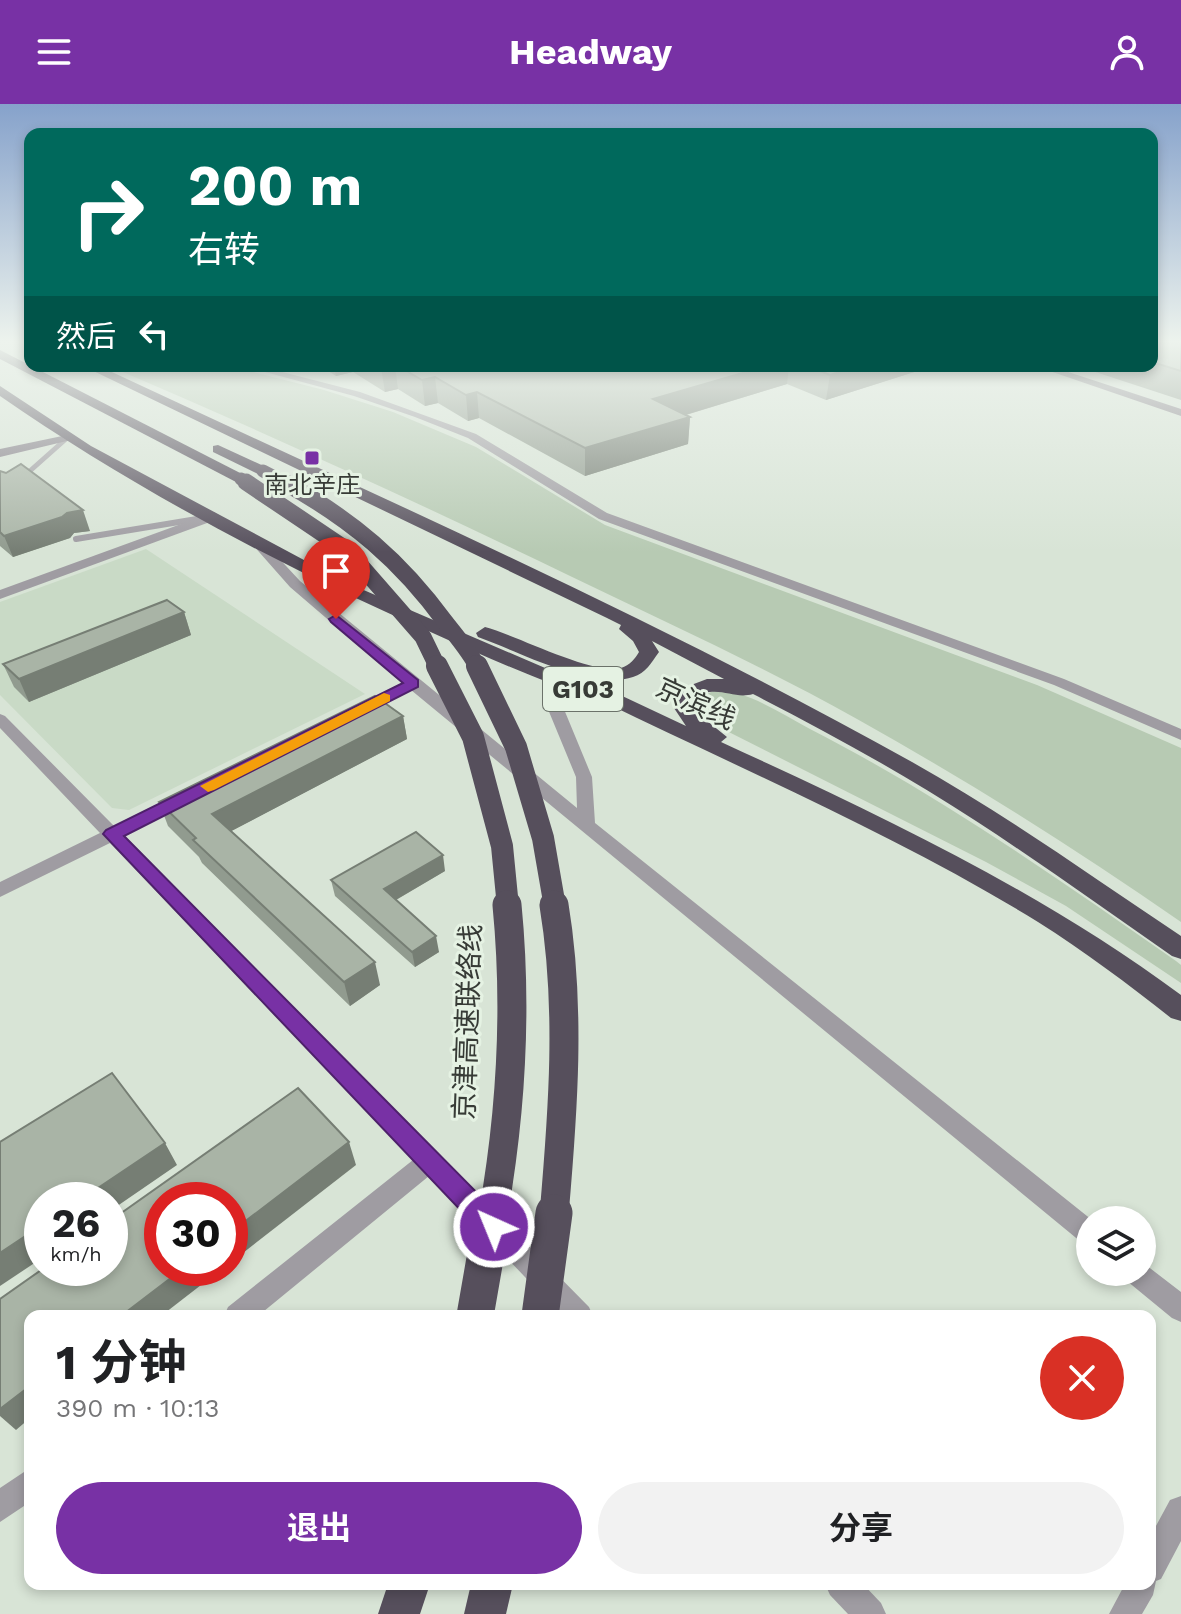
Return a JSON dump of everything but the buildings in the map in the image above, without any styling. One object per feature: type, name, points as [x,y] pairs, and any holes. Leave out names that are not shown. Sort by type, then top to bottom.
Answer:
[{"type":"highway","name":"京滨线","points":[[30,411],[67,438],[339,586],[566,684],[611,698],[972,871],[1080,938],[1175,1004]]},
{"type":"highway","name":"京津高速联络线","points":[[120,411],[348,521],[418,583],[453,627],[473,658],[512,738],[533,798],[554,898],[561,958],[564,1112],[553,1232],[541,1310]]},
{"type":"highway","name":"京津高速联络线","points":[[130,411],[252,475],[375,575],[431,650],[461,708],[485,771],[503,840],[510,898],[514,1016],[500,1176],[476,1310]]},
{"type":"highway","name":"京滨线","points":[[185,411],[557,587],[860,743],[1049,857],[1181,949]]},
{"type":"highway","points":[[214,516],[266,535],[485,633],[611,698]]},
{"type":"highway","points":[[485,633],[597,674],[626,672],[645,661],[649,652],[640,637],[575,601],[557,587]]},
{"type":"highway","points":[[777,776],[691,720],[682,702],[685,694],[707,685],[738,687],[860,743]]},
{"type":"highway","points":[[399,1614],[407,1590]]},
{"type":"highway","points":[[485,1614],[491,1590]]},
{"type":"street","points":[[407,411],[472,436],[603,516],[1059,682],[1181,735]]},
{"type":"street","points":[[0,453],[67,438]]},
{"type":"street","points":[[0,595],[214,516]]},
{"type":"street","points":[[257,542],[295,584],[413,683],[1076,1223]]},
{"type":"street","points":[[344,718],[413,683]]},
{"type":"street","points":[[566,684],[553,702],[584,777],[587,827]]},
{"type":"street","points":[[0,719],[574,1310]]},
{"type":"street","points":[[0,890],[194,793]]},
{"type":"street","points":[[244,1310],[430,1161]]},
{"type":"street","points":[[1153,1286],[1181,1309]]},
{"type":"street","points":[[0,1507],[24,1488]]},
{"type":"street","points":[[1156,1557],[1181,1511]]},
{"type":"street","points":[[847,1590],[870,1614]]},
{"type":"street","points":[[1125,1614],[1139,1590]]},
{"type":"lane","points":[[12,487],[67,438]]},
{"type":"lane","points":[[76,539],[214,516]]},
{"type":"shaded area","points":[[214,411],[393,412],[476,447],[605,525],[1037,685],[1181,748],[1181,922],[981,791],[822,700],[677,627]]},
{"type":"shaded area","points":[[146,549],[365,694],[129,810],[112,808],[0,695],[0,602]]},
{"type":"shaded area","points":[[715,690],[740,694],[764,704],[905,781],[1042,869],[1176,961],[1181,965],[1181,983],[1066,906],[986,862],[703,719],[693,706],[697,699]]},
{"type":"slow traffic","points":[[208,786],[384,698]]},
{"type":"place","name":"南北辛庄","points":[[312,458]]},
{"type":"route","points":[[336,619],[413,683],[112,834],[494,1227]]}]
